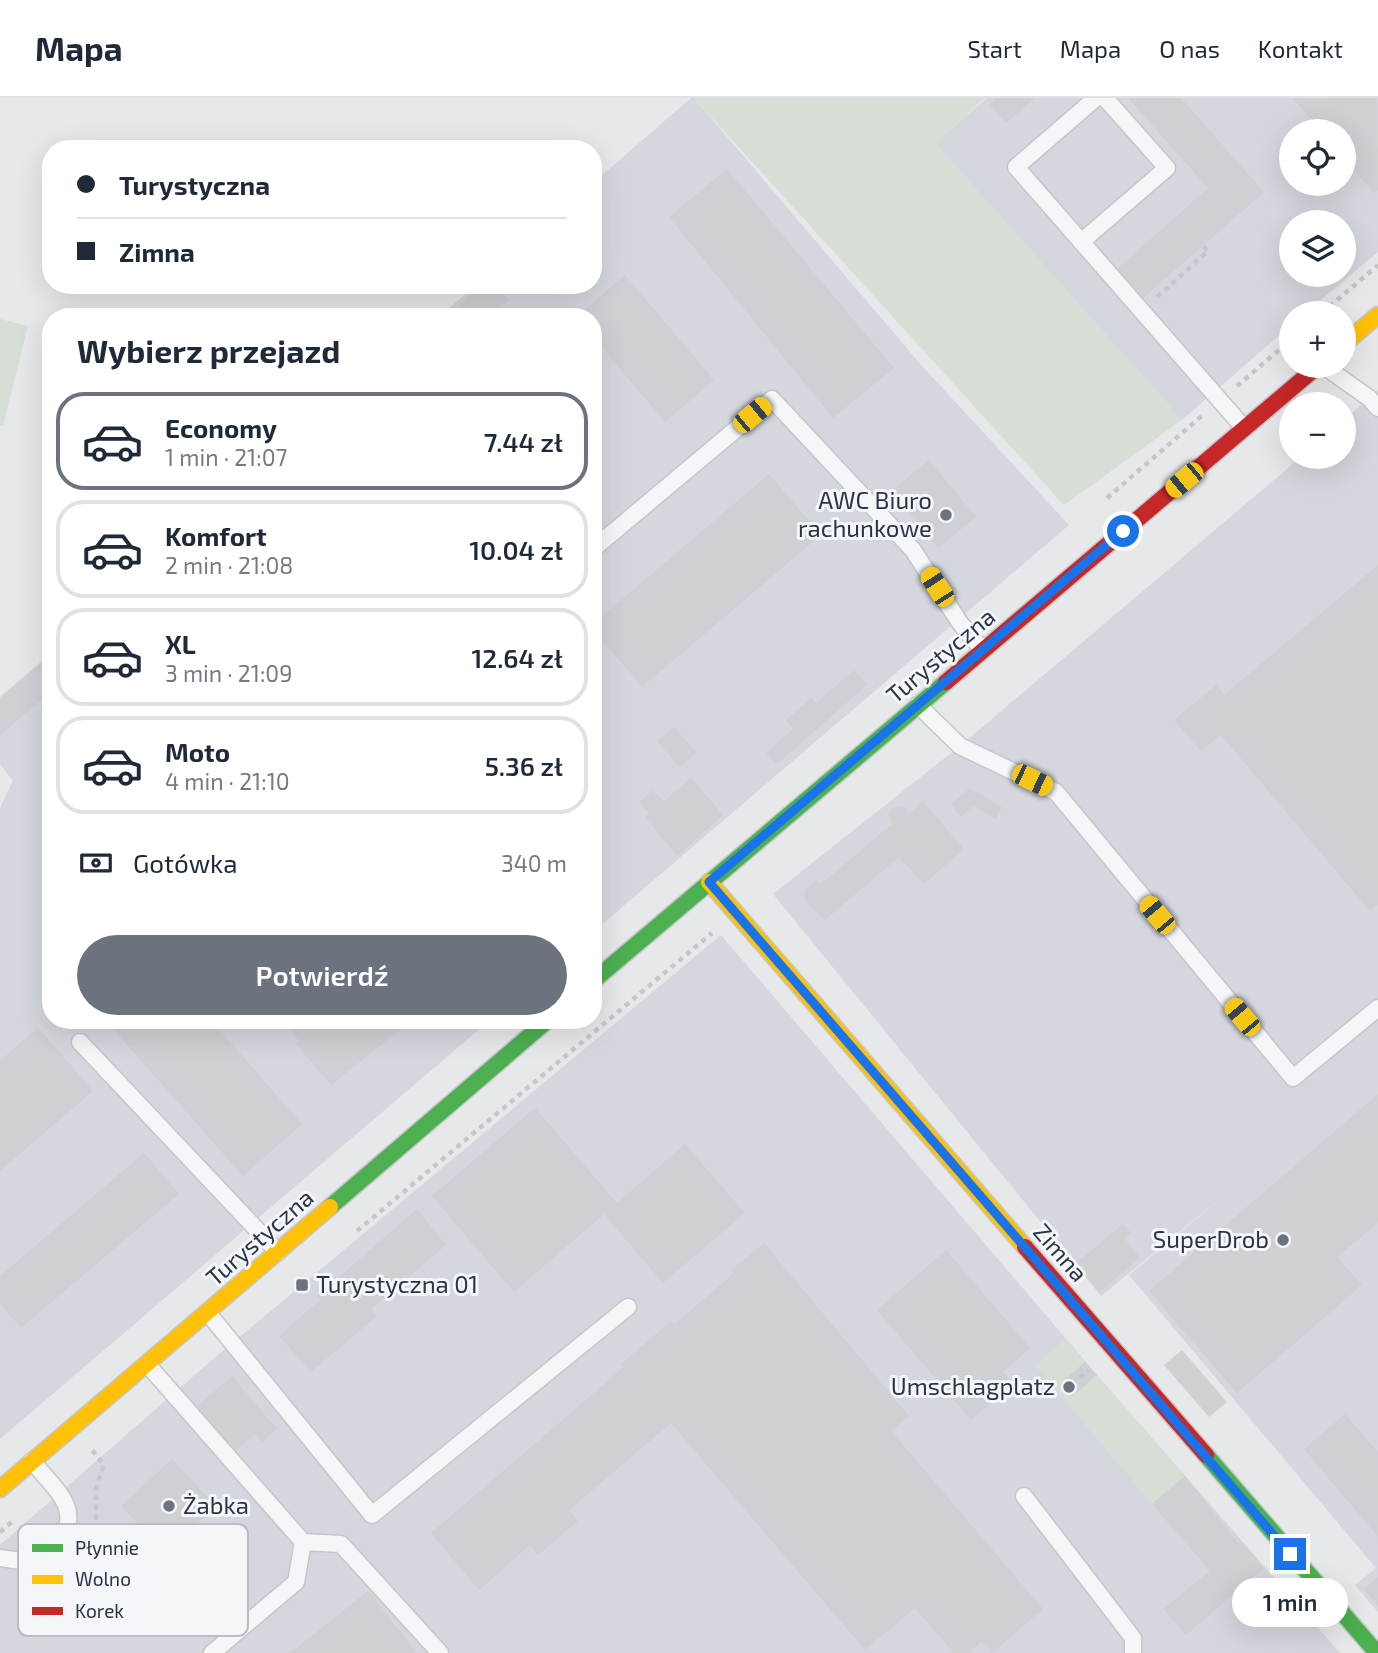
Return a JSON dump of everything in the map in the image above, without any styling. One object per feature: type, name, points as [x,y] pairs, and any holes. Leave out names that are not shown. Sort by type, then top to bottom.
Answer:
[{"type":"main road","points":[[1356,334],[1378,315]]},
{"type":"main road","name":"Turystyczna","points":[[602,973],[1304,378]]},
{"type":"main road","name":"Zimna","points":[[709,882],[1377,1653]]},
{"type":"main road","name":"Turystyczna","points":[[0,1489],[538,1029]]},
{"type":"lane","points":[[1097,98],[1016,167],[1244,428]]},
{"type":"lane","points":[[1081,242],[1167,168],[1105,98]]},
{"type":"lane","points":[[1341,378],[1369,398],[1378,408]]},
{"type":"lane","points":[[602,541],[772,398],[913,550],[960,623],[983,650]]},
{"type":"lane","points":[[918,705],[960,746],[1056,792],[1293,1078],[1378,1008]]},
{"type":"lane","points":[[80,1042],[278,1252]]},
{"type":"lane","points":[[208,1313],[372,1515],[628,1307]]},
{"type":"lane","points":[[147,1364],[303,1542],[341,1544],[440,1653]]},
{"type":"lane","points":[[32,1461],[67,1506],[68,1524]]},
{"type":"lane","points":[[1024,1496],[1133,1638],[1133,1653]]},
{"type":"lane","points":[[248,1623],[296,1582],[303,1542]]},
{"type":"lane","points":[[0,1558],[18,1561]]},
{"type":"lane","points":[[212,1653],[232,1636]]},
{"type":"path","points":[[1165,306],[1156,296],[1208,251],[1203,246]]},
{"type":"path","points":[[1336,301],[1378,265]]},
{"type":"path","points":[[602,1025],[716,929]]},
{"type":"path","points":[[349,1238],[597,1029]]},
{"type":"path","points":[[1072,1384],[1095,1365]]},
{"type":"path","points":[[94,1453],[105,1444]]},
{"type":"shaded area","points":[[694,98],[922,366],[1069,525],[602,924],[602,308],[449,308],[465,294],[602,294],[602,175]]},
{"type":"shaded area","points":[[694,98],[985,98],[936,143],[1182,420],[1064,505]]},
{"type":"shaded area","points":[[987,98],[1378,98],[1378,252],[1356,270],[1356,210],[1279,210],[1279,287],[1336,287],[1319,301],[1279,301],[1279,335],[1182,420],[935,143]]},
{"type":"shaded area","points":[[0,319],[28,326],[3,426],[0,425]]},
{"type":"shaded area","points":[[1378,390],[1378,1612],[1355,1585],[1376,1568],[1129,1275],[1238,1184],[1101,1296],[773,894],[960,746],[1287,469],[1356,469],[1356,409]]},
{"type":"shaded area","points":[[42,661],[42,1029],[479,1029],[0,1439],[0,808],[13,781],[0,764],[0,697]]},
{"type":"shaded area","points":[[721,935],[1097,1375],[1340,1653],[0,1653],[0,1545],[18,1529],[18,1636],[248,1636],[248,1524],[24,1524],[212,1360]]},
{"type":"shaded area","points":[[1065,1339],[1085,1362],[1060,1384],[1071,1397],[1097,1375],[1185,1476],[1152,1504],[1035,1366]]},
{"type":"building","points":[[996,98],[1035,98],[1006,123],[989,104]]},
{"type":"building","points":[[1128,98],[1181,98],[1264,192],[1142,299],[1116,270],[1208,188]]},
{"type":"building","points":[[1293,98],[1377,98],[1378,190],[1374,193],[1356,172],[1356,119],[1311,119]]},
{"type":"building","points":[[727,169],[894,368],[833,418],[669,217]]},
{"type":"building","points":[[625,275],[714,380],[665,422],[602,348],[602,308],[586,308]]},
{"type":"building","points":[[471,294],[504,294],[509,300],[500,308],[455,308]]},
{"type":"building","points":[[929,460],[976,517],[938,548],[891,491]]},
{"type":"building","points":[[769,474],[821,535],[642,687],[602,640],[602,616]]},
{"type":"building","points":[[1378,565],[1378,904],[1370,911],[1221,735],[1201,751],[1174,720],[1216,685],[1224,695]]},
{"type":"building","points":[[42,663],[42,700],[0,735],[0,698]]},
{"type":"building","points":[[854,670],[867,685],[777,764],[766,753],[793,729],[786,720],[811,698],[816,703]]},
{"type":"building","points":[[674,727],[697,753],[679,767],[657,741]]},
{"type":"building","points":[[691,778],[723,815],[677,856],[645,817],[649,813],[639,802],[653,790],[664,801]]},
{"type":"building","points":[[970,788],[1002,807],[996,819],[973,806],[961,817],[951,804]]},
{"type":"building","points":[[923,801],[964,849],[924,884],[899,857],[825,920],[804,900],[804,891],[816,880],[820,885],[892,824],[889,815],[891,809],[902,806],[910,813]]},
{"type":"building","points":[[38,1027],[93,1091],[0,1171],[0,1061]]},
{"type":"building","points":[[113,1029],[219,1029],[302,1124],[243,1176]]},
{"type":"building","points":[[289,1029],[401,1029],[331,1085],[295,1043],[299,1041]]},
{"type":"building","name":"SuperDrob","points":[[1378,1094],[1378,1223],[1337,1257],[1362,1285],[1237,1393],[1149,1291]]},
{"type":"building","points":[[535,1108],[617,1203],[685,1144],[745,1213],[663,1283],[604,1214],[514,1292],[432,1196]]},
{"type":"building","points":[[144,1153],[179,1194],[21,1328],[0,1304],[0,1276]]},
{"type":"building","points":[[417,1209],[446,1245],[371,1309],[377,1316],[311,1372],[279,1336],[320,1300],[317,1296]]},
{"type":"building","points":[[1123,1224],[1131,1233],[1124,1238],[1140,1258],[1099,1292],[1076,1263]]},
{"type":"building","points":[[764,1243],[909,1416],[891,1431],[1043,1609],[992,1653],[981,1642],[969,1653],[954,1653],[915,1608],[865,1650],[671,1423],[569,1510],[578,1521],[538,1555],[530,1545],[479,1590],[431,1533],[610,1379],[623,1367],[621,1364],[671,1321],[674,1325],[734,1273],[731,1270]]},
{"type":"building","points":[[946,1250],[1030,1348],[1003,1372],[1014,1384],[971,1420],[877,1310]]},
{"type":"building","points":[[1182,1350],[1227,1402],[1209,1417],[1164,1365]]},
{"type":"building","points":[[1085,1362],[1097,1375],[1071,1397],[1060,1384]]},
{"type":"building","points":[[232,1376],[277,1429],[262,1442],[255,1434],[228,1457],[190,1412]]},
{"type":"building","points":[[1345,1414],[1378,1452],[1378,1537],[1304,1449]]},
{"type":"building","name":"Żabka","points":[[172,1459],[216,1506],[196,1524],[138,1524],[121,1506]]},
{"type":"building","points":[[1185,1476],[1239,1544],[1241,1541],[1264,1568],[1186,1635],[1163,1609],[1210,1571],[1152,1504]]},
{"type":"building","points":[[1378,1577],[1378,1606],[1364,1589]]},
{"type":"building","points":[[368,1591],[417,1653],[290,1653]]},
{"type":"traffic: fast","points":[[602,973],[946,682]]},
{"type":"traffic: fast","points":[[330,1207],[538,1029]]},
{"type":"traffic: fast","points":[[1206,1455],[1377,1653]]},
{"type":"traffic: slow","points":[[1356,334],[1378,315]]},
{"type":"traffic: slow","points":[[709,882],[1025,1247]]},
{"type":"traffic: slow","points":[[0,1489],[330,1207]]},
{"type":"traffic: jam","points":[[946,682],[1304,378]]},
{"type":"traffic: jam","points":[[1025,1247],[1206,1455]]},
{"type":"place","name":"AWC Biuro rachunkowe","points":[[946,515]]},
{"type":"place","name":"SuperDrob","points":[[1283,1240]]},
{"type":"place","name":"Turystyczna 01","points":[[302,1285]]},
{"type":"place","name":"Umschlagplatz","points":[[1069,1387]]},
{"type":"place","name":"Żabka","points":[[169,1506]]},
{"type":"route","points":[[1123,531],[709,882],[1290,1554]]}]
